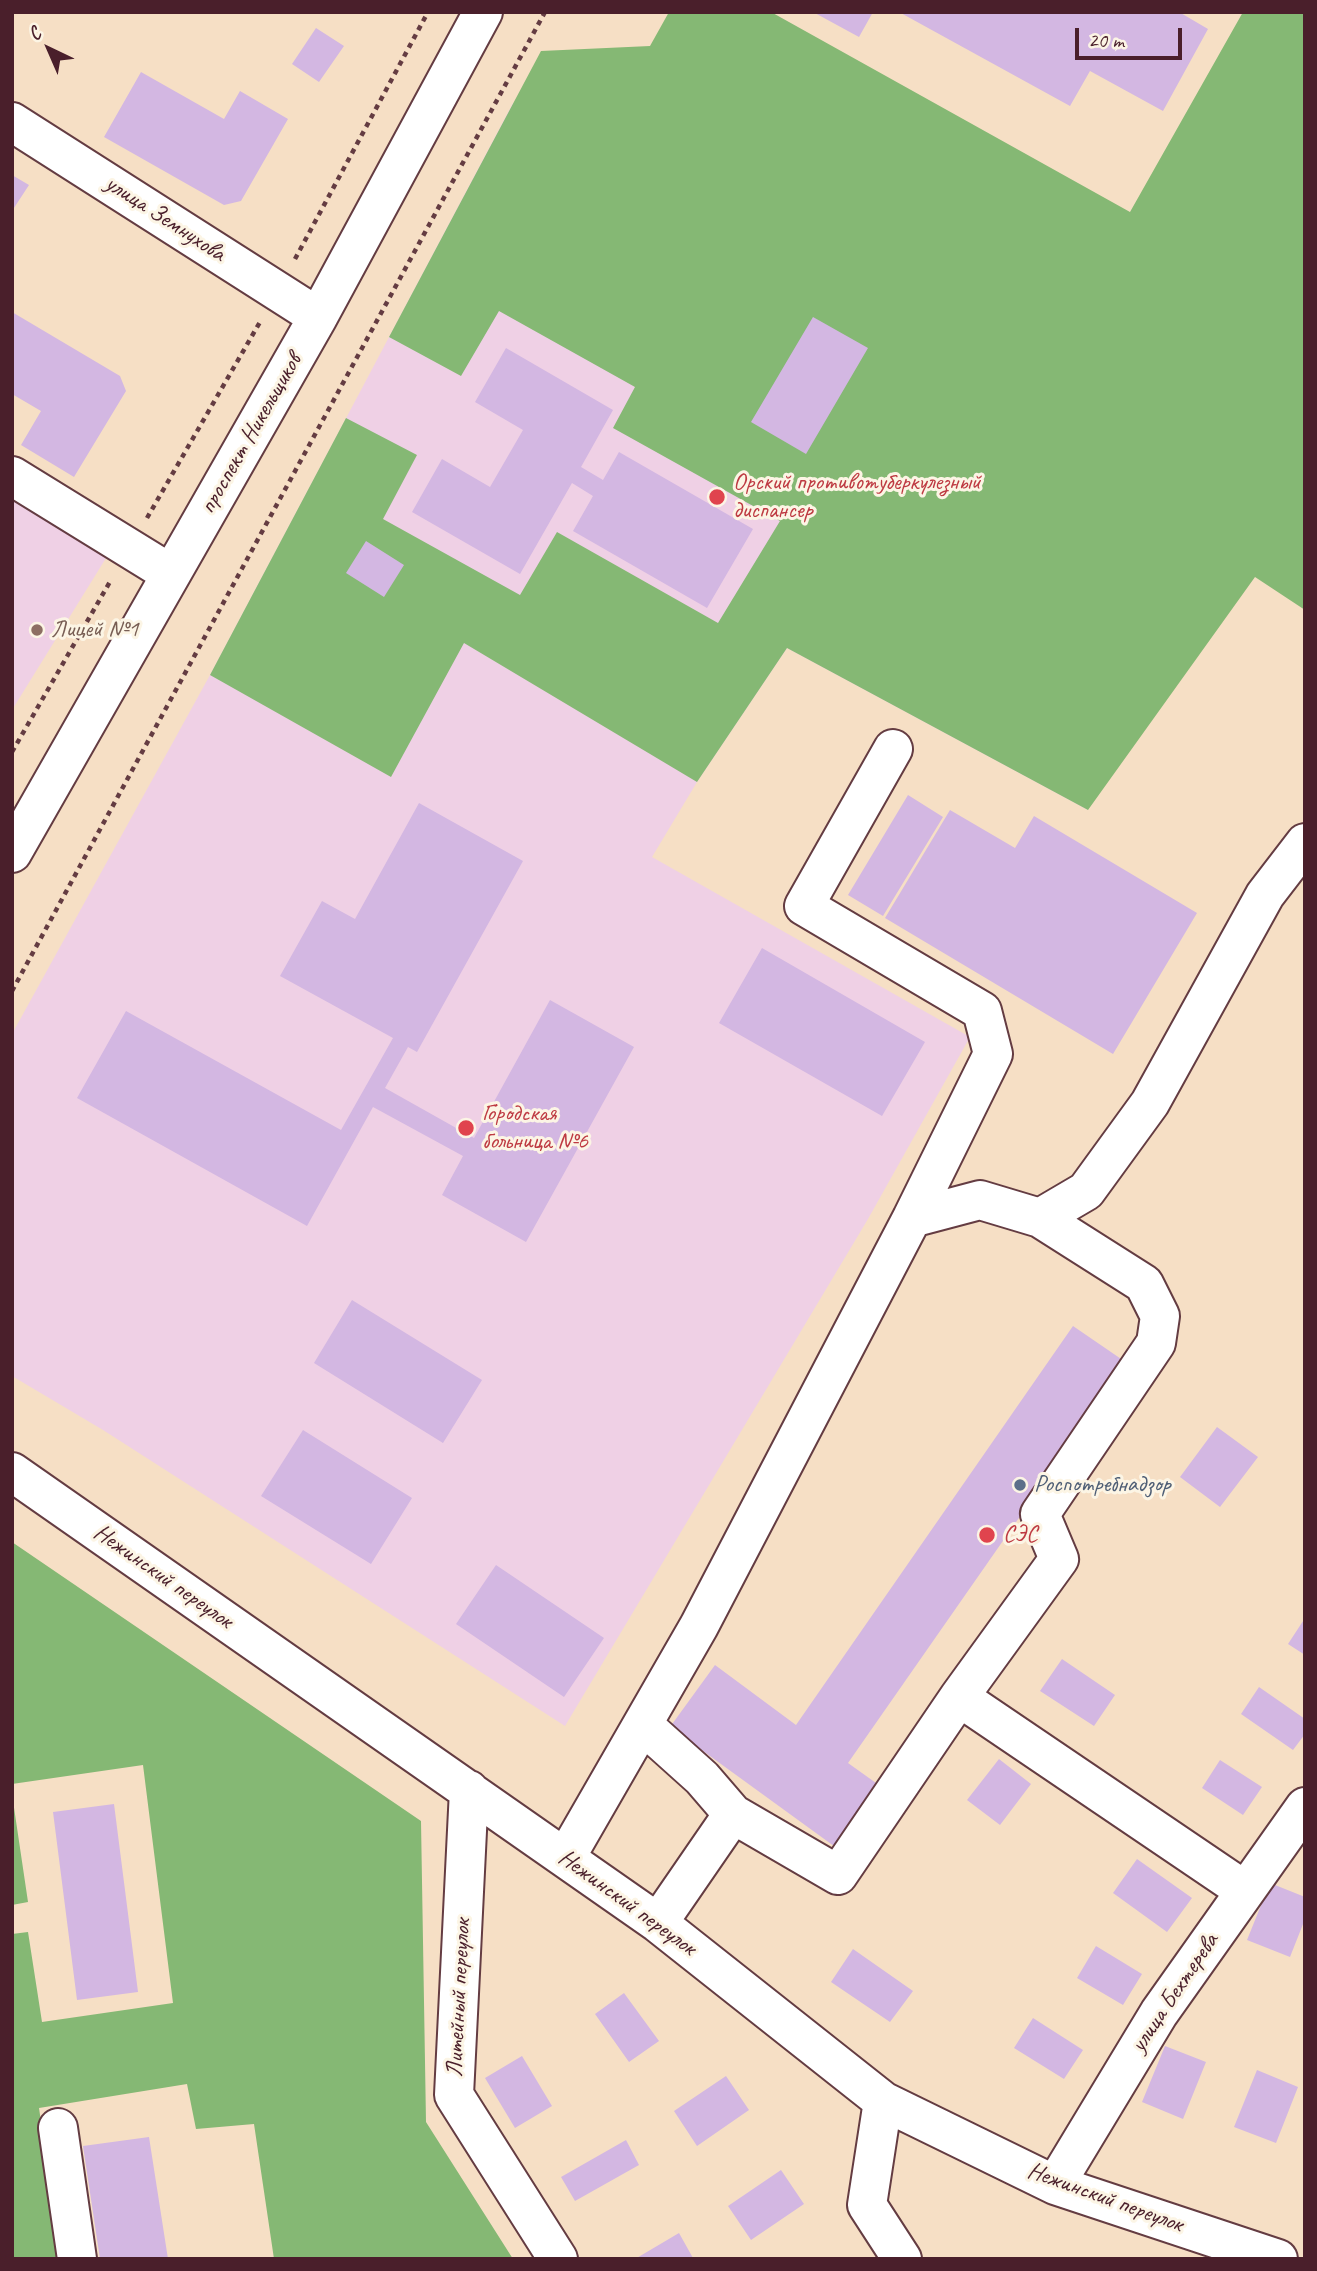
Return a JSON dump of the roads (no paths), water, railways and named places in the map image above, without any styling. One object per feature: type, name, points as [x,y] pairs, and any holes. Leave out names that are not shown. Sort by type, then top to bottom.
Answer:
[{"type":"street","name":"проспект Никельщиков","points":[[12,853],[318,317],[483,12]]},
{"type":"street","name":"улица Земнухова","points":[[12,121],[318,317]]},
{"type":"street","points":[[12,476],[171,574]]},
{"type":"street","points":[[566,1857],[699,1626],[912,1218],[993,1054],[982,1011],[804,906],[893,749]]},
{"type":"street","points":[[1041,1217],[1086,1191],[1150,1103],[1265,895],[1305,843]]},
{"type":"street","points":[[643,1725],[702,1778],[733,1814],[838,1875],[959,1698],[1059,1559],[1040,1514],[1156,1343],[1160,1316],[1144,1284],[1041,1217],[981,1200],[912,1218]]},
{"type":"street","name":"Нежинский переулок","points":[[12,1472],[566,1857],[657,1923],[883,2101],[1055,2185],[1278,2259]]},
{"type":"street","points":[[959,1698],[1244,1890]]},
{"type":"street","name":"Литейный переулок","points":[[469,1790],[454,2095],[558,2259]]},
{"type":"street","name":"улица Бехтерева","points":[[1055,2185],[1159,2013],[1305,1807]]},
{"type":"street","points":[[657,1923],[733,1814]]},
{"type":"street","points":[[883,2101],[867,2206],[902,2259]]},
{"type":"street","points":[[58,2128],[77,2259]]},
{"type":"place","name":"Орский противотуберкулезный диспансер","points":[[717,497]]},
{"type":"place","name":"Лицей №1","points":[[37,630]]},
{"type":"place","name":"Городская больница №6","points":[[466,1128]]},
{"type":"place","name":"Роспотребнадзор","points":[[1020,1485]]},
{"type":"place","name":"СЭС","points":[[987,1535]]}]
